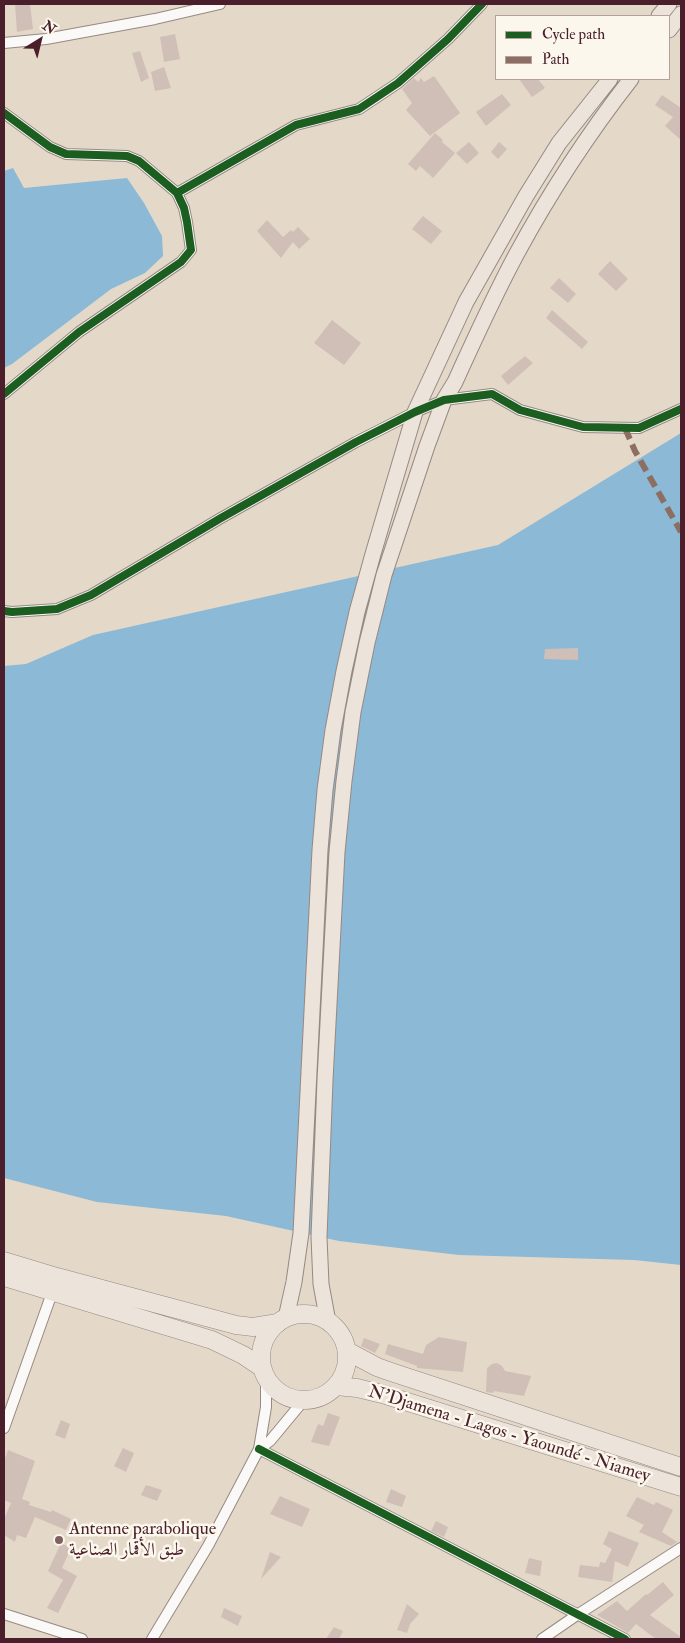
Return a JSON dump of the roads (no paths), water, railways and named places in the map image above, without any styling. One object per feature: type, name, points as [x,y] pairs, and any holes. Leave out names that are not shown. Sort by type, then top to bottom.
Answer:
[{"type":"highway","points":[[4,1261],[236,1325],[264,1326],[294,1316],[312,1315],[328,1322],[340,1334],[347,1351],[346,1370],[336,1386],[322,1396],[304,1400],[287,1396],[280,1392],[264,1373],[243,1354],[212,1340],[4,1277]]},
{"type":"highway","points":[[264,1373],[263,1345],[272,1329],[282,1321]]},
{"type":"highway","name":"N'Djamena - Lagos - Yaoundé - Niamey","points":[[347,1351],[391,1372],[681,1467]]},
{"type":"highway","name":"N'Djamena - Lagos - Yaoundé - Niamey","points":[[336,1386],[357,1388],[382,1394],[681,1487]]},
{"type":"main road","points":[[660,15],[669,4]]},
{"type":"main road","points":[[670,29],[681,14]]},
{"type":"main road","points":[[282,1321],[294,1282],[301,1233],[320,850],[325,790],[333,730],[357,612],[415,412],[466,302],[526,196],[559,143],[609,80]]},
{"type":"main road","points":[[328,1322],[321,1284],[319,1244],[325,1080],[336,881],[344,781],[355,703],[367,643],[384,575],[411,490],[444,400],[455,382],[516,254],[565,170],[608,108],[630,80]]},
{"type":"street","points":[[4,43],[82,33],[220,4]]},
{"type":"street","points":[[177,193],[296,125],[359,109],[398,83],[448,39],[482,4]]},
{"type":"street","points":[[4,113],[50,146],[66,154],[133,157],[177,193],[184,208],[192,250],[181,262],[79,332],[4,394]]},
{"type":"street","points":[[4,611],[57,609],[91,596],[221,518],[347,447],[415,412],[444,400],[492,394],[520,410],[583,427],[639,428],[681,409]]},
{"type":"street","points":[[4,1428],[52,1293]]},
{"type":"street","points":[[152,1639],[208,1546],[259,1450],[266,1407],[264,1373]]},
{"type":"street","points":[[259,1450],[270,1441],[304,1400]]},
{"type":"street","points":[[259,1450],[625,1639]]},
{"type":"street","points":[[542,1639],[681,1548]]},
{"type":"street","points":[[4,1614],[82,1639]]},
{"type":"water","points":[[13,168],[24,188],[127,178],[144,203],[162,236],[163,256],[145,273],[111,289],[12,364],[4,368],[4,171]]},
{"type":"water","points":[[681,433],[681,1265],[634,1260],[459,1255],[339,1241],[226,1216],[97,1202],[4,1178],[4,666],[26,664],[93,635],[498,545]]},
{"type":"place","name":"Antenne parabolique طبق الأقمار الصناعية","points":[[59,1540]]}]
